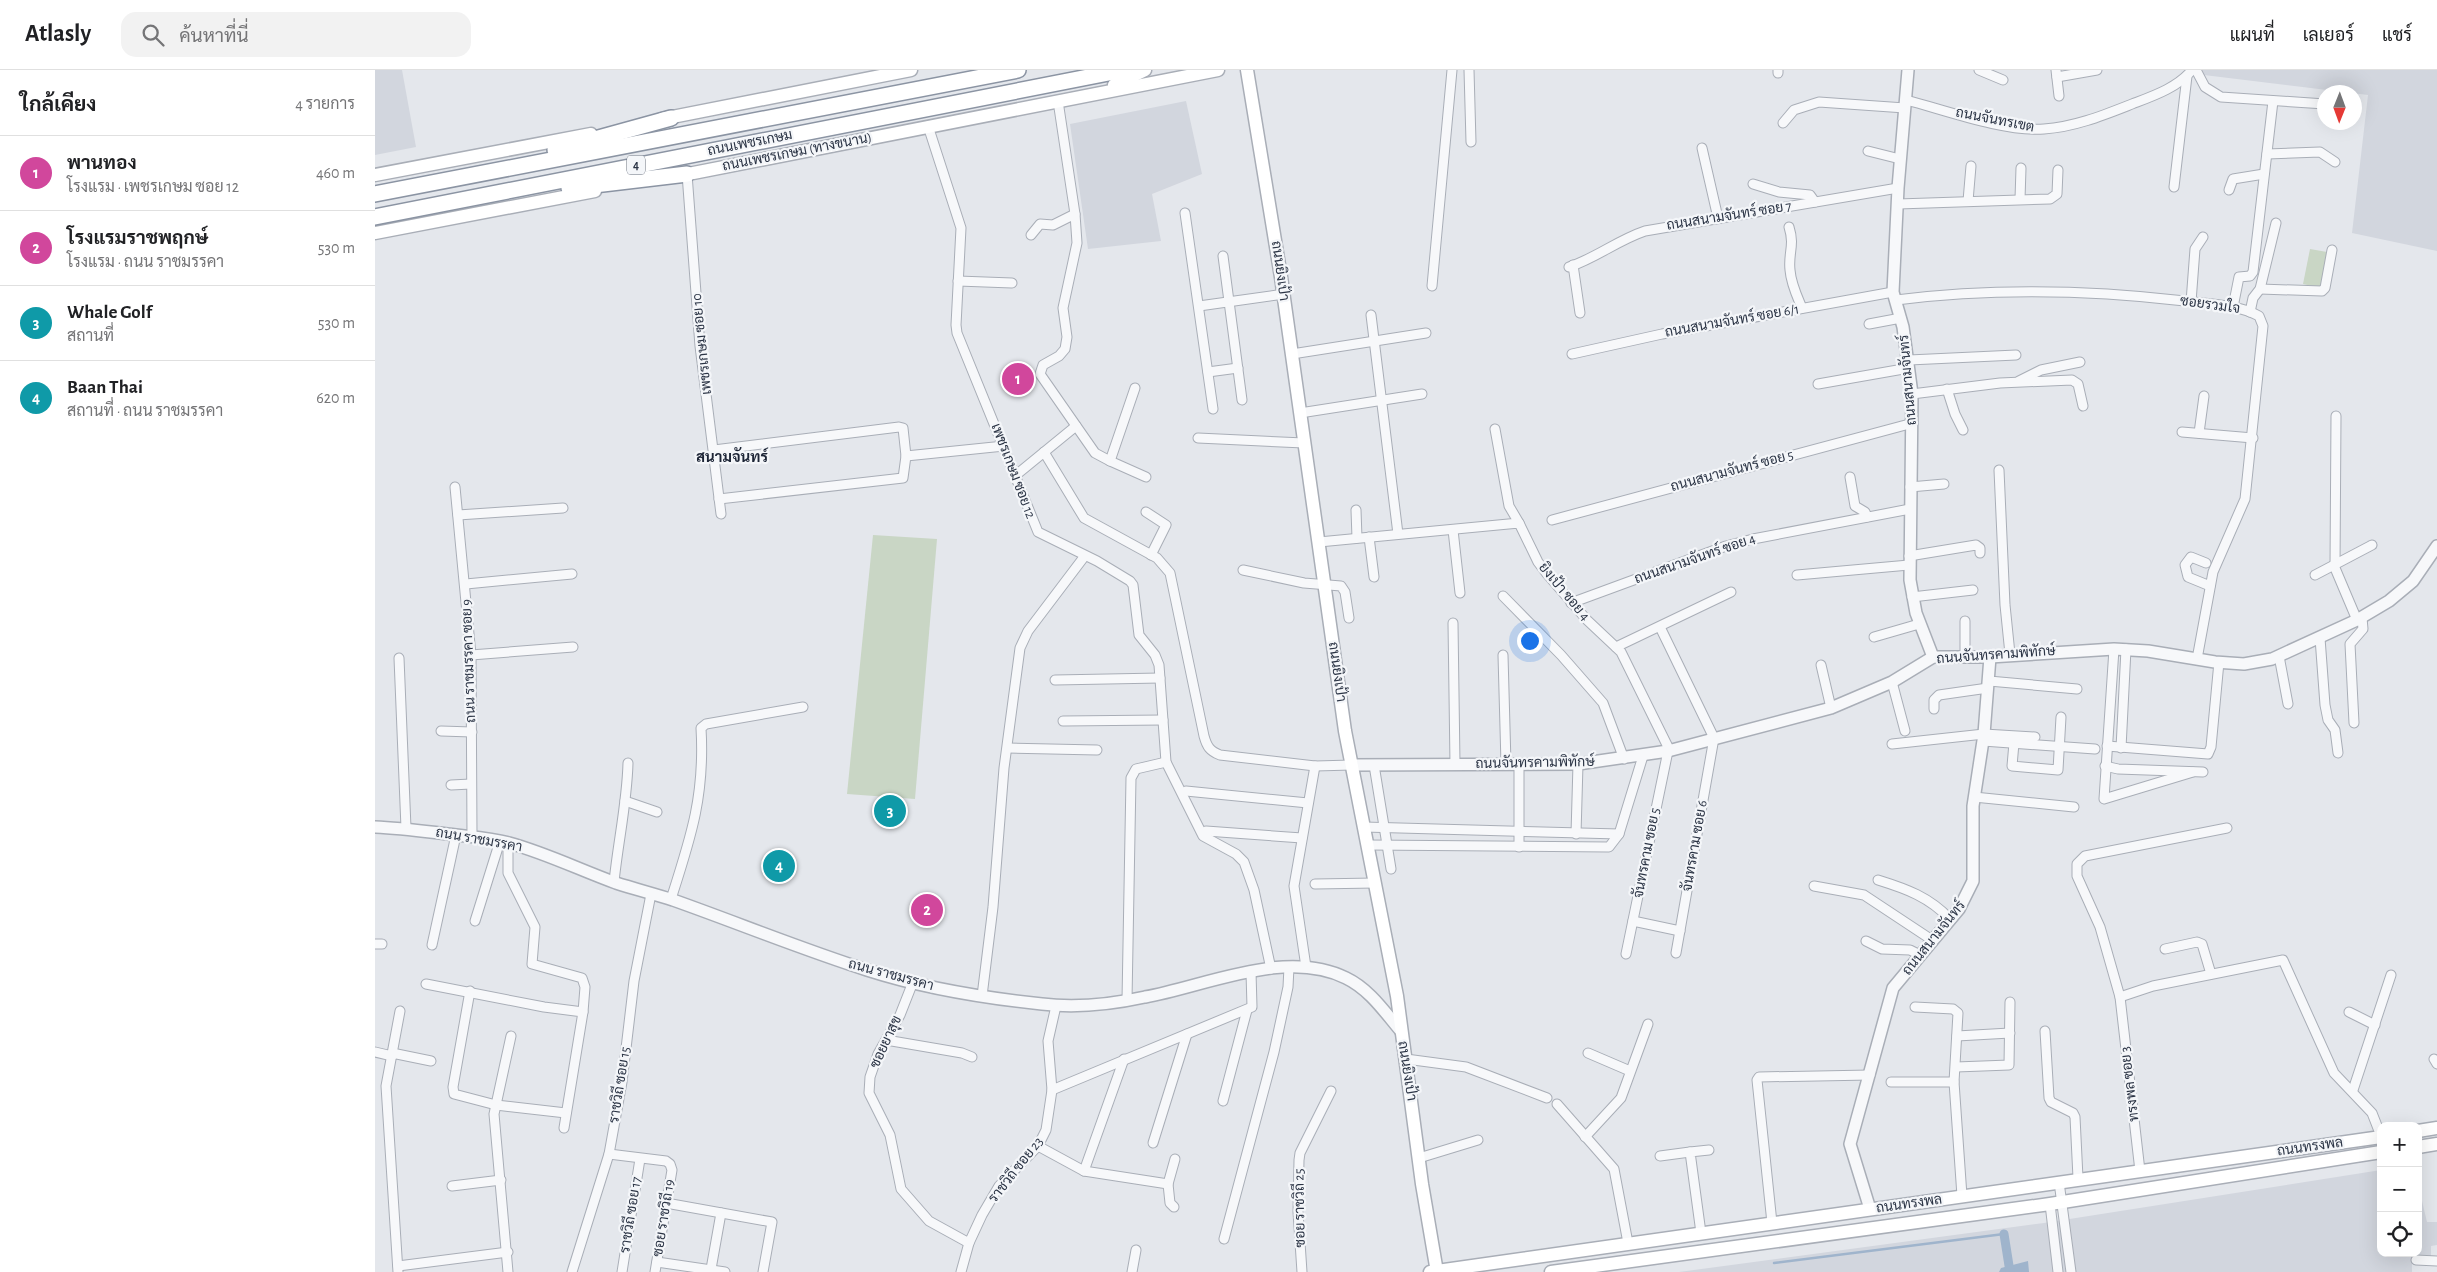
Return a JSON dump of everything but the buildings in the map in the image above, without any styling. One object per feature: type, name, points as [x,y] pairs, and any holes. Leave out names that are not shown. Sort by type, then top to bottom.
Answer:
[{"type":"highway","name":"ถนนเพชรเกษม","points":[[375,194],[1018,70]]},
{"type":"highway","name":"ถนนเพชรเกษม","points":[[375,217],[1124,70]]},
{"type":"highway","points":[[453,178],[671,118]]},
{"type":"highway","points":[[458,201],[687,174]]},
{"type":"main road","points":[[375,175],[911,70]]},
{"type":"main road","points":[[1092,95],[1145,70]]},
{"type":"main road","name":"ถนนเพชรเกษม (ทางขนาน)","points":[[375,233],[1218,70]]},
{"type":"main road","name":"ถนนยิงเป้า","points":[[1247,70],[1284,294],[1352,765],[1397,996],[1400,1030],[1406,1058],[1435,1272]]},
{"type":"main road","points":[[2422,1130],[2437,1128]]},
{"type":"main road","name":"ถนนทรงพล","points":[[1435,1272],[1701,1232],[2377,1137]]},
{"type":"main road","points":[[2422,1146],[2437,1144]]},
{"type":"main road","name":"ถนนทรงพล","points":[[1551,1272],[2056,1203],[2377,1153]]},
{"type":"main road","points":[[1865,1230],[1866,1210]]},
{"type":"street","points":[[1432,286],[1452,70]]},
{"type":"street","points":[[1469,70],[1471,142]]},
{"type":"street","name":"ถนนสนามจันทร์","points":[[1908,70],[1898,188],[1895,296],[1909,364],[1912,394],[1913,423],[1909,561],[1912,597],[1919,624],[1933,657]]},
{"type":"street","points":[[1979,70],[2003,80]]},
{"type":"street","points":[[2059,96],[2057,74],[2097,70]]},
{"type":"street","points":[[2196,70],[2205,88],[2212,94],[2235,99],[2317,104]]},
{"type":"street","points":[[2174,187],[2189,73]]},
{"type":"street","name":"ถนนจันทรเขต","points":[[1783,123],[1794,110],[1819,102],[1905,104],[2009,126],[2044,130],[2088,121],[2164,92],[2189,73]]},
{"type":"street","points":[[1058,101],[1075,214],[1076,256],[1063,308],[1067,337],[1065,349],[1059,356],[1043,365],[1041,374],[1095,453],[1146,477]]},
{"type":"street","points":[[2233,307],[2239,276],[2249,276],[2253,272],[2273,101]]},
{"type":"street","name":"เพชรเกษม ซอย 12","points":[[928,126],[961,228],[957,333],[1038,532],[1084,557],[1097,561],[1130,581],[1133,585],[1139,635],[1155,655],[1160,678],[1166,762],[1183,790],[1203,836],[1236,854],[1244,862],[1254,890],[1271,969]]},
{"type":"street","points":[[1702,148],[1718,218]]},
{"type":"street","points":[[1868,150],[1901,159]]},
{"type":"street","points":[[2267,154],[2320,152],[2335,162]]},
{"type":"street","points":[[1969,201],[1971,166]]},
{"type":"street","points":[[2020,200],[2021,168]]},
{"type":"street","points":[[1898,204],[2055,197],[2057,194],[2058,170]]},
{"type":"street","name":"เพชรเกษม ซอย 10","points":[[687,174],[700,346],[721,514]]},
{"type":"street","points":[[2229,190],[2233,179],[2264,174]]},
{"type":"street","points":[[1753,184],[1779,192],[1810,195],[1815,202]]},
{"type":"street","name":"ถนนสนามจันทร์ ซอย 7","points":[[1580,313],[1571,266],[1594,257],[1622,240],[1645,230],[1898,188]]},
{"type":"street","points":[[1185,213],[1213,409]]},
{"type":"street","points":[[1031,235],[1040,224],[1053,225],[1075,214]]},
{"type":"street","points":[[2250,312],[2253,298],[2260,289],[2276,223]]},
{"type":"street","points":[[1789,226],[1793,244],[1790,268],[1792,282],[1802,308]]},
{"type":"street","points":[[2191,302],[2195,249],[2203,237]]},
{"type":"street","points":[[2260,289],[2322,291],[2325,288],[2332,250]]},
{"type":"street","points":[[1223,256],[1242,400]]},
{"type":"street","points":[[958,281],[1012,283]]},
{"type":"street","name":"ซอยรวมใจ","points":[[1895,296],[2029,292],[2152,297],[2233,307],[2259,316],[2263,326],[2253,438],[2245,499],[2213,572],[2197,659]]},
{"type":"street","points":[[1199,306],[1284,294]]},
{"type":"street","name":"ถนนสนามจันทร์ ซอย 6/1","points":[[1572,354],[1662,334],[1802,308],[1895,296]]},
{"type":"street","points":[[1371,315],[1383,400],[1398,534]]},
{"type":"street","points":[[1869,324],[1901,318]]},
{"type":"street","points":[[1292,354],[1426,333]]},
{"type":"street","points":[[1818,384],[1909,364],[2016,355]]},
{"type":"street","points":[[2016,382],[2041,370],[2080,362]]},
{"type":"street","points":[[1208,372],[1238,368]]},
{"type":"street","points":[[1912,394],[2016,382],[2077,381],[2083,406]]},
{"type":"street","points":[[1110,461],[1135,388]]},
{"type":"street","points":[[1947,389],[1963,430]]},
{"type":"street","points":[[1300,413],[1422,394]]},
{"type":"street","points":[[2199,433],[2204,396]]},
{"type":"street","points":[[2336,416],[2335,564],[2338,579],[2363,629],[2350,644],[2354,723]]},
{"type":"street","name":"ถนนสนามจันทร์ ซอย 5","points":[[1552,520],[1913,423]]},
{"type":"street","points":[[1016,474],[1076,426]]},
{"type":"street","points":[[714,450],[899,427],[903,428],[906,456],[903,478],[719,499]]},
{"type":"street","name":"ยิงเป้า ซอย 4","points":[[1495,428],[1509,506],[1538,562],[1571,603],[1616,646],[1627,662],[1669,751]]},
{"type":"street","points":[[2182,432],[2253,438]]},
{"type":"street","points":[[1198,438],[1305,443]]},
{"type":"street","points":[[906,456],[1004,446]]},
{"type":"street","points":[[1044,452],[1084,518],[1151,555],[1170,573],[1207,746],[1212,752],[1220,755],[1315,766],[1352,765]]},
{"type":"street","points":[[1999,470],[2005,605],[2010,654]]},
{"type":"street","points":[[1849,477],[1855,506],[1865,512],[1867,517]]},
{"type":"street","points":[[1911,488],[1944,484]]},
{"type":"street","name":"ถนน ราชมรรคา ซอย 9","points":[[455,487],[466,584],[471,655],[472,836]]},
{"type":"street","points":[[458,515],[563,508]]},
{"type":"street","name":"ถนนสนามจันทร์ ซอย 4","points":[[1571,603],[1726,546],[1785,532],[1910,509]]},
{"type":"street","points":[[1356,510],[1357,538]]},
{"type":"street","points":[[1146,512],[1166,525],[1151,555]]},
{"type":"street","points":[[1319,542],[1519,523]]},
{"type":"street","points":[[1453,530],[1460,593]]},
{"type":"street","points":[[1369,537],[1374,577]]},
{"type":"street","points":[[1797,576],[1909,561],[1976,545],[1980,548],[1981,553]]},
{"type":"street","points":[[2315,574],[2372,545]]},
{"type":"street","name":"ถนนจันทรคามพิทักษ์","points":[[1352,765],[1578,764],[1643,756],[1669,751],[1831,708],[1892,682],[1933,657],[2126,649],[2244,664],[2279,656],[2359,619],[2389,601],[2413,581],[2437,546]]},
{"type":"street","points":[[982,996],[993,907],[1008,748],[1023,638],[1084,557]]},
{"type":"street","points":[[2206,563],[2191,557],[2185,565],[2188,577],[2209,586]]},
{"type":"street","points":[[1243,570],[1343,588],[1349,618]]},
{"type":"street","points":[[466,584],[572,574]]},
{"type":"street","points":[[1912,597],[1973,590]]},
{"type":"street","points":[[1616,646],[1660,627],[1731,592]]},
{"type":"street","points":[[1503,596],[1561,655],[1603,703],[1624,759]]},
{"type":"street","points":[[1965,621],[1965,657]]},
{"type":"street","points":[[1453,623],[1455,764]]},
{"type":"street","points":[[1874,637],[1919,624]]},
{"type":"street","points":[[1660,627],[1714,738]]},
{"type":"street","points":[[2320,638],[2325,706],[2328,720],[2335,730],[2338,753]]},
{"type":"street","points":[[471,655],[573,647]]},
{"type":"street","points":[[2114,649],[2104,799],[2193,772]]},
{"type":"street","points":[[2121,748],[2126,649]]},
{"type":"street","points":[[1503,655],[1506,764]]},
{"type":"street","name":"ถนนสนามจันทร์","points":[[1866,1210],[1850,1149],[1893,988],[1950,919],[1967,896],[1973,881],[1974,796],[1983,738],[1990,656]]},
{"type":"street","points":[[2279,656],[2288,704]]},
{"type":"street","points":[[399,658],[406,828]]},
{"type":"street","points":[[2107,746],[2208,754],[2211,748],[2219,662]]},
{"type":"street","points":[[1821,664],[1831,708]]},
{"type":"street","points":[[1055,680],[1160,678]]},
{"type":"street","points":[[1892,682],[1905,731]]},
{"type":"street","points":[[1934,710],[1934,700],[1939,695],[1989,684],[2077,689]]},
{"type":"street","points":[[671,899],[695,823],[702,778],[701,728],[706,724],[803,708]]},
{"type":"street","points":[[2014,744],[2012,766],[2058,770],[2061,717]]},
{"type":"street","points":[[1063,721],[1163,720]]},
{"type":"street","points":[[441,731],[472,732]]},
{"type":"street","points":[[1892,744],[1983,738],[2035,737]]},
{"type":"street","name":"จันทรคาม ซอย 6","points":[[1676,953],[1714,738]]},
{"type":"street","points":[[1983,738],[2014,744],[2095,749]]},
{"type":"street","points":[[1008,748],[1097,750]]},
{"type":"street","name":"จันทรคาม ซอย 5","points":[[1626,954],[1669,751]]},
{"type":"street","points":[[1367,845],[1609,847],[1619,834],[1643,756]]},
{"type":"street","points":[[1127,1000],[1131,778],[1137,770],[1166,762]]},
{"type":"street","points":[[614,882],[628,763]]},
{"type":"street","points":[[1519,764],[1519,847]]},
{"type":"street","points":[[1576,834],[1578,764]]},
{"type":"street","points":[[1373,765],[1391,869]]},
{"type":"street","points":[[1306,967],[1295,892],[1301,838],[1315,766]]},
{"type":"street","points":[[2105,766],[2118,769],[2203,772]]},
{"type":"street","points":[[451,784],[471,784]]},
{"type":"street","points":[[1183,790],[1308,803]]},
{"type":"street","points":[[1974,796],[2074,807]]},
{"type":"street","points":[[625,801],[657,812]]},
{"type":"street","points":[[1364,827],[1383,826],[1619,834]]},
{"type":"street","name":"ถนน ราชมรรคา","points":[[375,827],[406,828],[504,842],[553,857],[614,882],[671,899],[796,947],[869,971],[982,996],[1056,1006],[1127,1000],[1157,995],[1213,979],[1271,969],[1306,967],[1323,969],[1348,978],[1381,1006],[1400,1030]]},
{"type":"street","name":"ทรงพล ซอย 3","points":[[2140,1171],[2120,997],[2100,927],[2077,876],[2077,864],[2085,856],[2227,828]]},
{"type":"street","points":[[1206,831],[1301,838]]},
{"type":"street","points":[[432,945],[456,835]]},
{"type":"street","points":[[475,921],[504,842]]},
{"type":"street","points":[[504,842],[508,873],[535,927],[532,964],[582,978],[585,987],[583,1012],[564,1128]]},
{"type":"street","points":[[1878,880],[1917,893],[1936,905],[1950,919]]},
{"type":"street","points":[[1315,884],[1375,883]]},
{"type":"street","points":[[1814,886],[1864,895],[1932,940]]},
{"type":"street","name":"ราชวิถี ซอย 15","points":[[571,1272],[609,1154],[623,1082],[634,981],[651,894]]},
{"type":"street","points":[[1633,921],[1680,931]]},
{"type":"street","points":[[1866,941],[1881,949],[1910,950],[1920,954]]},
{"type":"street","points":[[2165,949],[2197,942],[2201,944],[2211,974]]},
{"type":"street","points":[[2120,997],[2153,986],[2283,960],[2334,1073],[2353,1090],[2372,1113],[2377,1126]]},
{"type":"street","points":[[1224,1238],[1273,1052],[1288,987],[1289,968]]},
{"type":"street","points":[[1052,1090],[1247,1010],[1253,1006],[1251,972]]},
{"type":"street","points":[[2353,1090],[2391,975]]},
{"type":"street","name":"ซอยยาสุข","points":[[913,982],[900,1015],[885,1040],[870,1077],[869,1093],[890,1135],[901,1189],[929,1221],[969,1243]]},
{"type":"street","points":[[425,984],[544,1007],[583,1012]]},
{"type":"street","points":[[470,992],[453,1092],[495,1105],[566,1113]]},
{"type":"street","points":[[1381,1006],[1391,1003],[1397,996]]},
{"type":"street","points":[[1956,1067],[2009,1065],[2010,1002]]},
{"type":"street","name":"ราชวิถี ซอย 23","points":[[961,1272],[969,1243],[999,1186],[1038,1146],[1046,1130],[1052,1090],[1048,1041],[1056,1006]]},
{"type":"street","points":[[1915,1007],[1953,1009],[1957,1011],[1954,1082],[1962,1196]]},
{"type":"street","points":[[1223,1101],[1247,1010]]},
{"type":"street","points":[[400,1011],[386,1086],[398,1269],[508,1252]]},
{"type":"street","points":[[2349,1012],[2375,1025]]},
{"type":"street","points":[[1585,1137],[1619,1102],[1648,1024]]},
{"type":"street","points":[[2045,1031],[2049,1098],[2051,1102],[2073,1113],[2075,1117],[2078,1178]]},
{"type":"street","points":[[1957,1036],[2010,1033]]},
{"type":"street","points":[[1153,1143],[1187,1034]]},
{"type":"street","points":[[508,1272],[508,1252],[495,1124],[495,1105],[511,1036]]},
{"type":"street","points":[[885,1040],[962,1053],[972,1058]]},
{"type":"street","points":[[375,1052],[431,1061]]},
{"type":"street","points":[[1588,1053],[1631,1071]]},
{"type":"street","points":[[1406,1058],[1466,1067],[1547,1098]]},
{"type":"street","points":[[1085,1171],[1124,1059]]},
{"type":"street","points":[[1772,1223],[1757,1080],[1759,1077],[1870,1076]]},
{"type":"street","points":[[1891,1082],[1954,1082]]},
{"type":"street","name":"ซอย ราชวิถี 25","points":[[1302,1272],[1298,1212],[1300,1153],[1331,1091]]},
{"type":"street","points":[[1557,1104],[1572,1118],[1585,1137],[1614,1170],[1628,1243]]},
{"type":"street","points":[[1419,1158],[1479,1140]]},
{"type":"street","points":[[1038,1146],[1085,1171],[1168,1184]]},
{"type":"street","points":[[1660,1156],[1709,1150]]},
{"type":"street","points":[[1690,1152],[1701,1232]]},
{"type":"street","points":[[609,1154],[640,1159]]},
{"type":"street","name":"ซอย ราชวิถี 19","points":[[640,1159],[665,1161],[670,1164],[672,1170],[655,1272]]},
{"type":"street","name":"ราชวิถี ซอย 17","points":[[622,1272],[640,1159]]},
{"type":"street","points":[[1175,1159],[1168,1184],[1169,1201],[1175,1207]]},
{"type":"street","points":[[452,1186],[501,1180]]},
{"type":"street","points":[[2058,1272],[2056,1203],[2059,1182]]},
{"type":"street","points":[[666,1203],[773,1222],[763,1272]]},
{"type":"street","points":[[2056,1203],[2071,1272]]},
{"type":"street","points":[[711,1269],[721,1213]]},
{"type":"street","points":[[1132,1272],[1135,1250]]},
{"type":"street","points":[[2416,1260],[2437,1261]]},
{"type":"street","points":[[657,1262],[725,1272]]},
{"type":"shaded area","points":[[375,70],[402,70],[416,147],[375,155]]},
{"type":"shaded area","points":[[2202,70],[2437,70],[2437,251],[2352,233],[2368,95],[2362,94],[2362,85],[2317,85],[2317,89],[2204,75]]},
{"type":"shaded area","points":[[1186,101],[1202,174],[1152,194],[1161,241],[1088,249],[1070,124]]},
{"type":"shaded area","points":[[2377,1171],[2377,1257],[2422,1257],[2422,1201],[2427,1222],[2437,1222],[2437,1245],[2431,1246],[2431,1263],[2412,1263],[2412,1272],[1679,1272],[2044,1223]]},
{"type":"green space","points":[[2310,249],[2327,252],[2321,288],[2303,284]]},
{"type":"green space","points":[[873,535],[937,539],[915,799],[847,794]]},
{"type":"water","points":[[2028,1261],[2029,1272],[1999,1272],[2001,1268]]},
{"type":"waterway","points":[[1774,1263],[2004,1234]]},
{"type":"waterway","points":[[2004,1234],[2010,1272]]},
{"type":"place","name":"พานทอง","points":[[1018,379]]},
{"type":"place","name":"Whale Golf","points":[[890,811]]},
{"type":"place","name":"Baan Thai","points":[[779,866]]},
{"type":"place","name":"โรงแรมราชพฤกษ์","points":[[927,910]]},
{"type":"district","name":"สนามจันทร์","points":[[732,457]]}]
